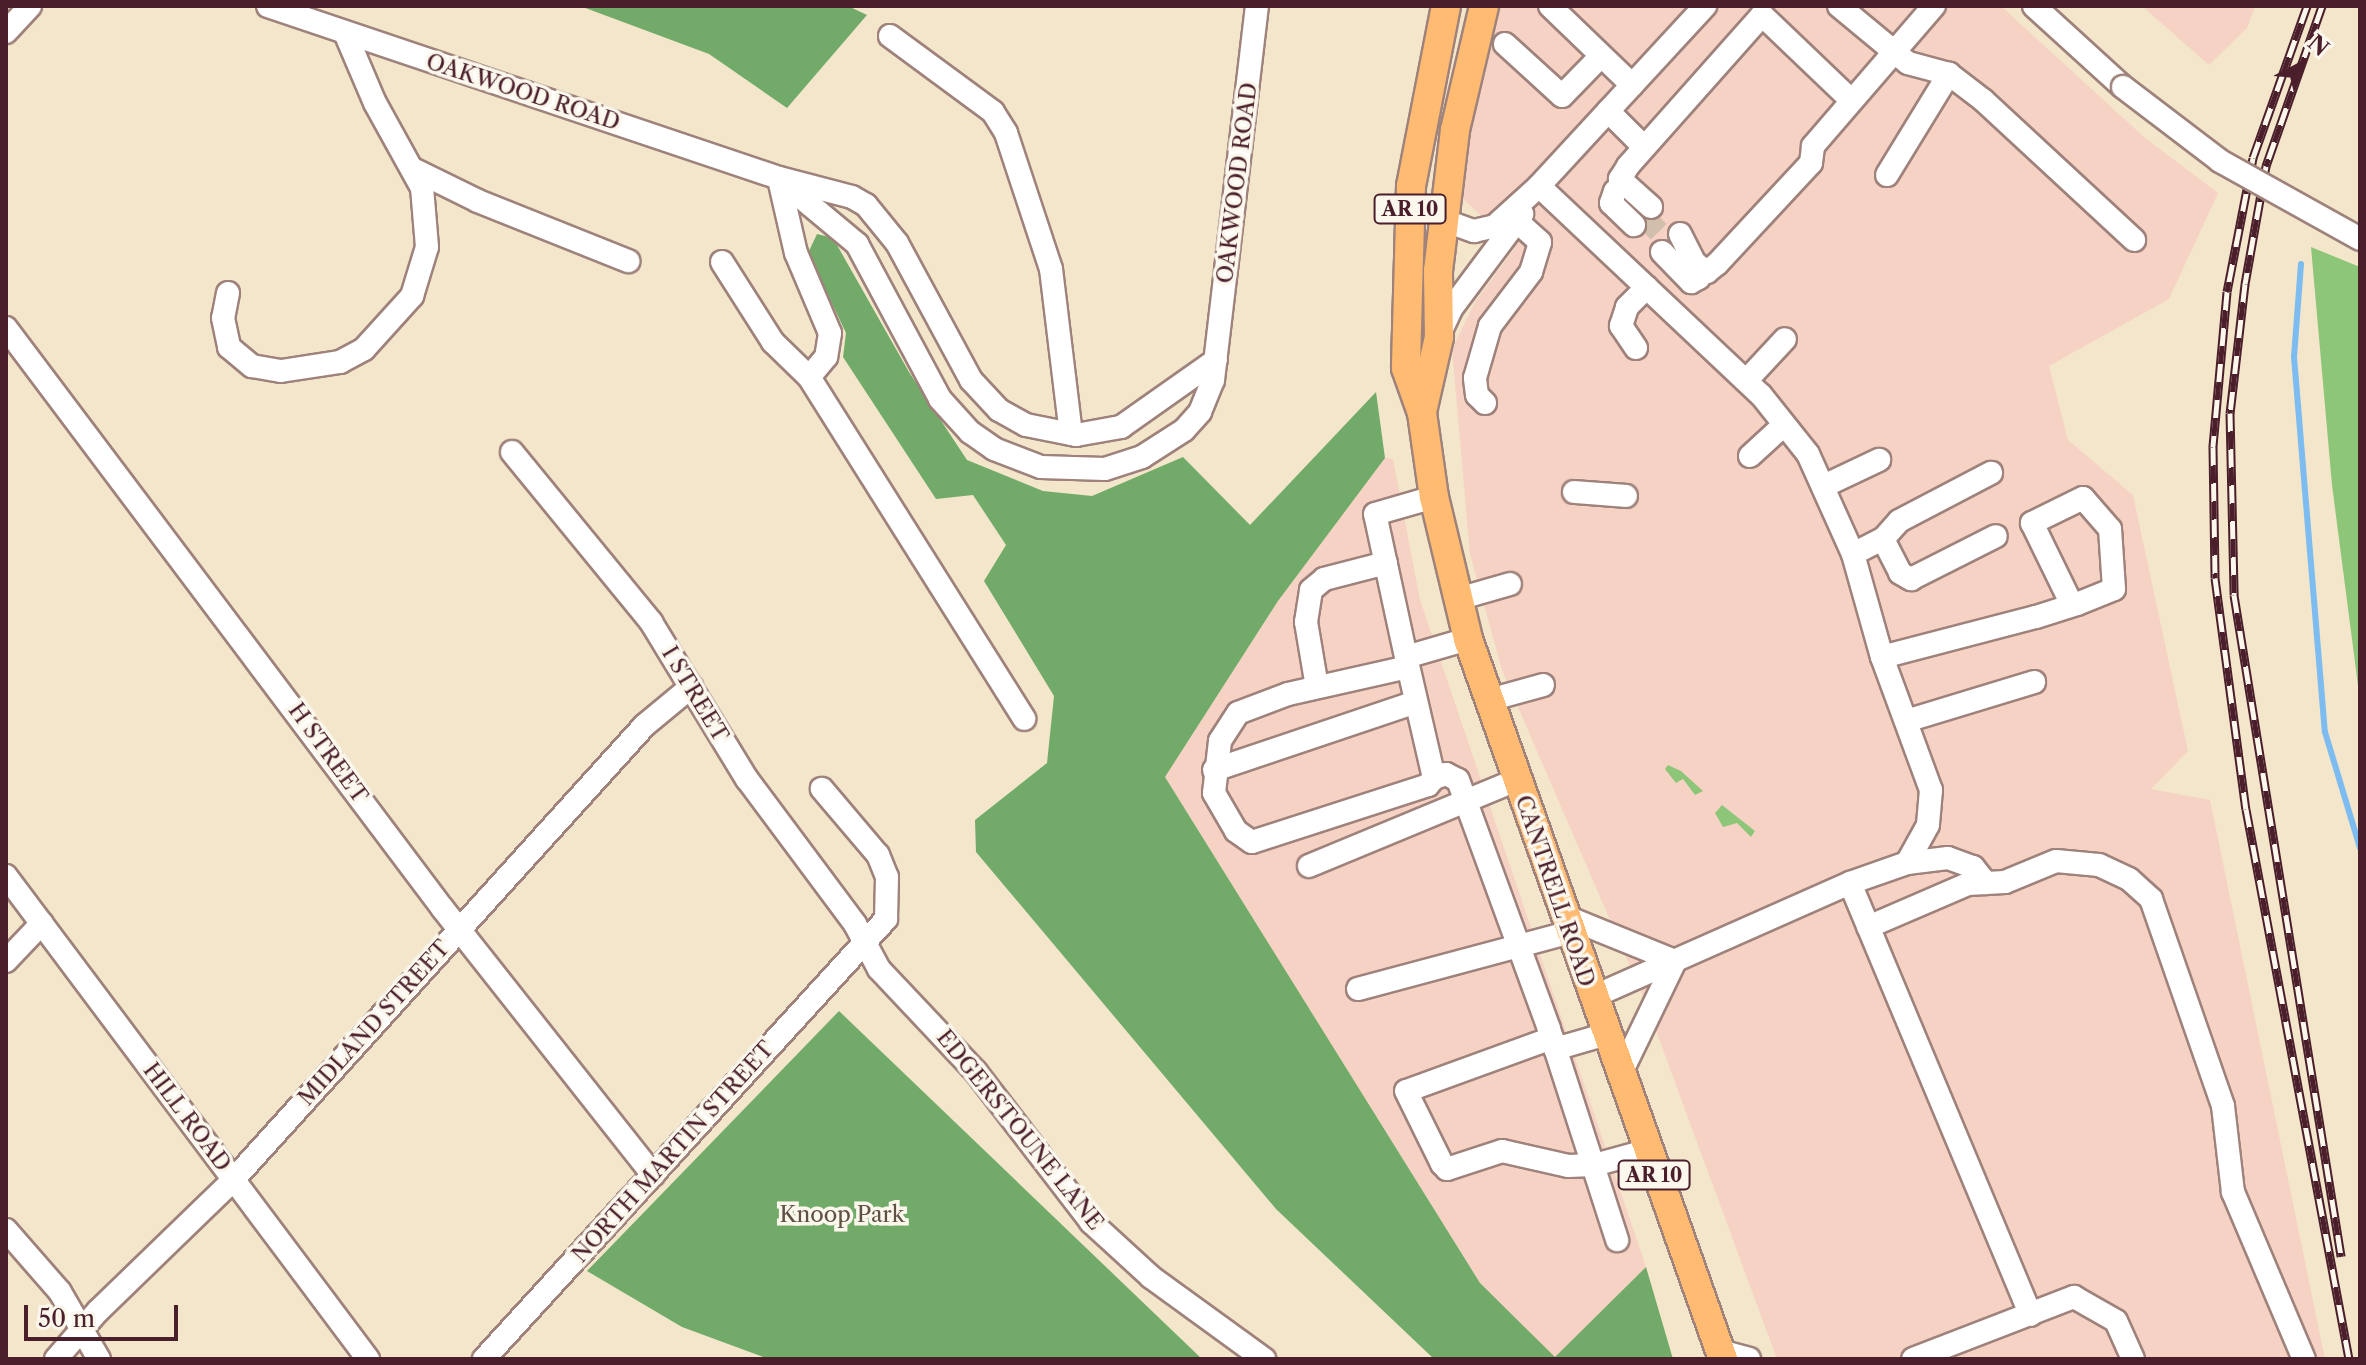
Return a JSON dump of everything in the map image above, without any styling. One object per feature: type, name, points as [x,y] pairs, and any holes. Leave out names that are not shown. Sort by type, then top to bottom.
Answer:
[{"type":"main road","name":"CANTRELL ROAD","points":[[1446,6],[1418,135],[1407,249],[1406,368],[1422,413],[1434,497],[1468,639],[1646,1151],[1721,1355]]},
{"type":"main road","name":"CANTRELL ROAD","points":[[1422,413],[1439,337],[1443,220],[1455,130],[1484,6]]},
{"type":"street","name":"OAKWOOD ROAD","points":[[268,6],[346,35],[779,178],[838,192],[866,205],[897,243],[956,354],[988,400],[1026,425],[1071,434],[1130,424],[1216,360]]},
{"type":"street","name":"OAKWOOD ROAD","points":[[779,178],[857,244],[949,411],[970,432],[1017,460],[1066,470],[1105,469],[1142,457],[1184,430],[1200,412],[1216,360],[1257,6]]},
{"type":"street","points":[[1550,6],[1632,85]]},
{"type":"street","points":[[1443,220],[1474,231],[1495,226],[1539,186],[1705,6]]},
{"type":"street","points":[[1839,6],[1892,51],[1924,70],[1949,74],[2134,240]]},
{"type":"street","points":[[1671,243],[1695,263],[1703,275],[1811,163],[1813,146],[1934,6]]},
{"type":"street","points":[[2034,6],[2123,87],[2220,161],[2360,239]]},
{"type":"street","points":[[6,32],[26,8]]},
{"type":"street","points":[[1643,216],[1621,178],[1644,147],[1762,15],[1851,100]]},
{"type":"street","points":[[228,293],[226,338],[235,354],[252,366],[311,369],[364,349],[403,311],[422,273],[427,207],[415,170],[375,103],[346,35]]},
{"type":"street","points":[[890,36],[993,112],[1006,133],[1051,269],[1071,434]]},
{"type":"street","points":[[1505,44],[1562,96],[1601,56]]},
{"type":"street","points":[[1887,175],[1949,74]]},
{"type":"street","points":[[1608,111],[1644,147]]},
{"type":"street","points":[[415,170],[478,201],[628,261]]},
{"type":"street","points":[[779,178],[796,253],[830,333],[826,357],[809,377]]},
{"type":"street","points":[[1439,337],[1451,309],[1517,221],[1539,186]]},
{"type":"street","points":[[1539,186],[1746,381],[1784,425],[1826,485],[1853,554],[1855,592],[1931,790],[1928,825],[1907,863]]},
{"type":"street","points":[[1485,403],[1477,395],[1475,378],[1490,326],[1531,272],[1540,242],[1517,221]]},
{"type":"street","points":[[722,262],[773,342],[809,377],[1024,719]]},
{"type":"street","points":[[1636,348],[1621,326],[1627,307],[1647,287]]},
{"type":"street","name":"H STREET","points":[[6,328],[653,1175]]},
{"type":"street","points":[[1746,381],[1785,339]]},
{"type":"street","points":[[1750,456],[1784,425]]},
{"type":"street","name":"I STREET","points":[[512,452],[651,622],[788,840],[855,924],[863,946]]},
{"type":"street","points":[[1826,485],[1879,460]]},
{"type":"street","points":[[1853,554],[1883,539],[1899,521],[1991,473]]},
{"type":"street","points":[[1574,492],[1626,496]]},
{"type":"street","points":[[1434,497],[1375,514],[1413,703],[1434,778]]},
{"type":"street","points":[[1882,657],[2072,605],[2114,589],[2110,529],[2083,498],[2032,523],[2072,605]]},
{"type":"street","points":[[1883,539],[1900,573],[1911,579],[1996,536]]},
{"type":"street","points":[[1317,687],[1305,613],[1311,590],[1324,579],[1386,563]]},
{"type":"street","points":[[1458,599],[1510,584]]},
{"type":"street","points":[[1468,639],[1407,662],[1253,704],[1238,713],[1220,741],[1214,770],[1219,806],[1252,842],[1428,785],[1434,778],[1446,774],[1458,780],[1554,1043],[1617,1240]]},
{"type":"street","points":[[1906,721],[2034,682]]},
{"type":"street","points":[[1489,700],[1543,685]]},
{"type":"street","name":"MIDLAND STREET","points":[[56,1359],[81,1330],[234,1179],[645,725],[691,687]]},
{"type":"street","points":[[1214,770],[1413,703]]},
{"type":"street","points":[[1309,866],[1517,780]]},
{"type":"street","name":"NORTH MARTIN STREET","points":[[484,1359],[886,919],[887,877],[878,855],[822,789]]},
{"type":"street","points":[[1593,997],[1850,883],[1907,863],[1948,858],[1973,867],[1986,883]]},
{"type":"street","points":[[1868,927],[1968,884],[2005,882],[2056,861],[2079,862],[2129,879],[2151,899],[2223,1106],[2233,1192],[2304,1359]]},
{"type":"street","name":"HILL ROAD","points":[[6,876],[368,1359]]},
{"type":"street","points":[[1850,883],[2031,1315]]},
{"type":"street","points":[[6,961],[42,923]]},
{"type":"street","points":[[1358,989],[1517,945],[1567,924],[1675,961]]},
{"type":"street","name":"EDGERSTOUNE LANE","points":[[863,946],[976,1072],[1091,1222],[1151,1277],[1264,1359]]},
{"type":"street","points":[[1620,1075],[1675,961]]},
{"type":"street","points":[[1607,1034],[1554,1043],[1406,1091],[1447,1169],[1502,1151],[1568,1166],[1594,1165],[1646,1151]]},
{"type":"street","points":[[6,1230],[49,1276],[99,1359]]},
{"type":"street","points":[[1913,1359],[2074,1297],[2116,1321],[2133,1359]]},
{"type":"street","points":[[1721,1355],[1749,1359]]},
{"type":"shaded area","points":[[1496,6],[2001,6],[2144,137],[2218,193],[2169,299],[2049,366],[2068,440],[2133,495],[2188,751],[2151,789],[2210,800],[2325,1359],[1777,1359],[1645,1001],[1502,670],[1470,554],[1452,349],[1475,302],[1515,248],[1456,192]]},
{"type":"shaded area","points":[[2142,6],[2255,6],[2247,28],[2209,65]]},
{"type":"shaded area","points":[[1385,458],[1393,459],[1420,600],[1646,1267],[1555,1358],[1480,1283],[1165,777],[1278,601]]},
{"type":"green space","points":[[580,6],[848,6],[867,15],[787,108],[709,54]]},
{"type":"green space","points":[[817,234],[833,238],[909,372],[967,460],[1043,491],[1092,496],[1183,457],[1250,525],[1376,392],[1385,458],[1278,601],[1165,777],[1480,1283],[1555,1357],[1646,1267],[1673,1359],[1434,1359],[1276,1209],[976,852],[975,820],[1047,763],[1054,696],[984,581],[1006,545],[973,495],[936,499],[843,357],[846,333],[808,253]]},
{"type":"green space","points":[[2311,247],[2360,267],[2360,701],[2332,485]]},
{"type":"green space","points":[[1668,765],[1681,771],[1703,791],[1695,795],[1683,779],[1676,783],[1665,769]]},
{"type":"green space","points":[[1722,805],[1755,831],[1751,837],[1737,823],[1723,827],[1715,813]]},
{"type":"green space","name":"Knoop Park","points":[[839,1011],[1202,1359],[769,1359],[682,1327],[587,1271]]},
{"type":"waterway","points":[[2301,264],[2294,357],[2325,732],[2360,848]]},
{"type":"tunnel","points":[[1643,216],[1670,243]]},
{"type":"railway","points":[[2307,6],[2253,158],[2227,292],[2213,447],[2215,578],[2246,809],[2349,1359]]},
{"type":"railway","points":[[2322,6],[2266,166],[2245,284],[2230,413],[2234,595],[2341,1256]]}]
